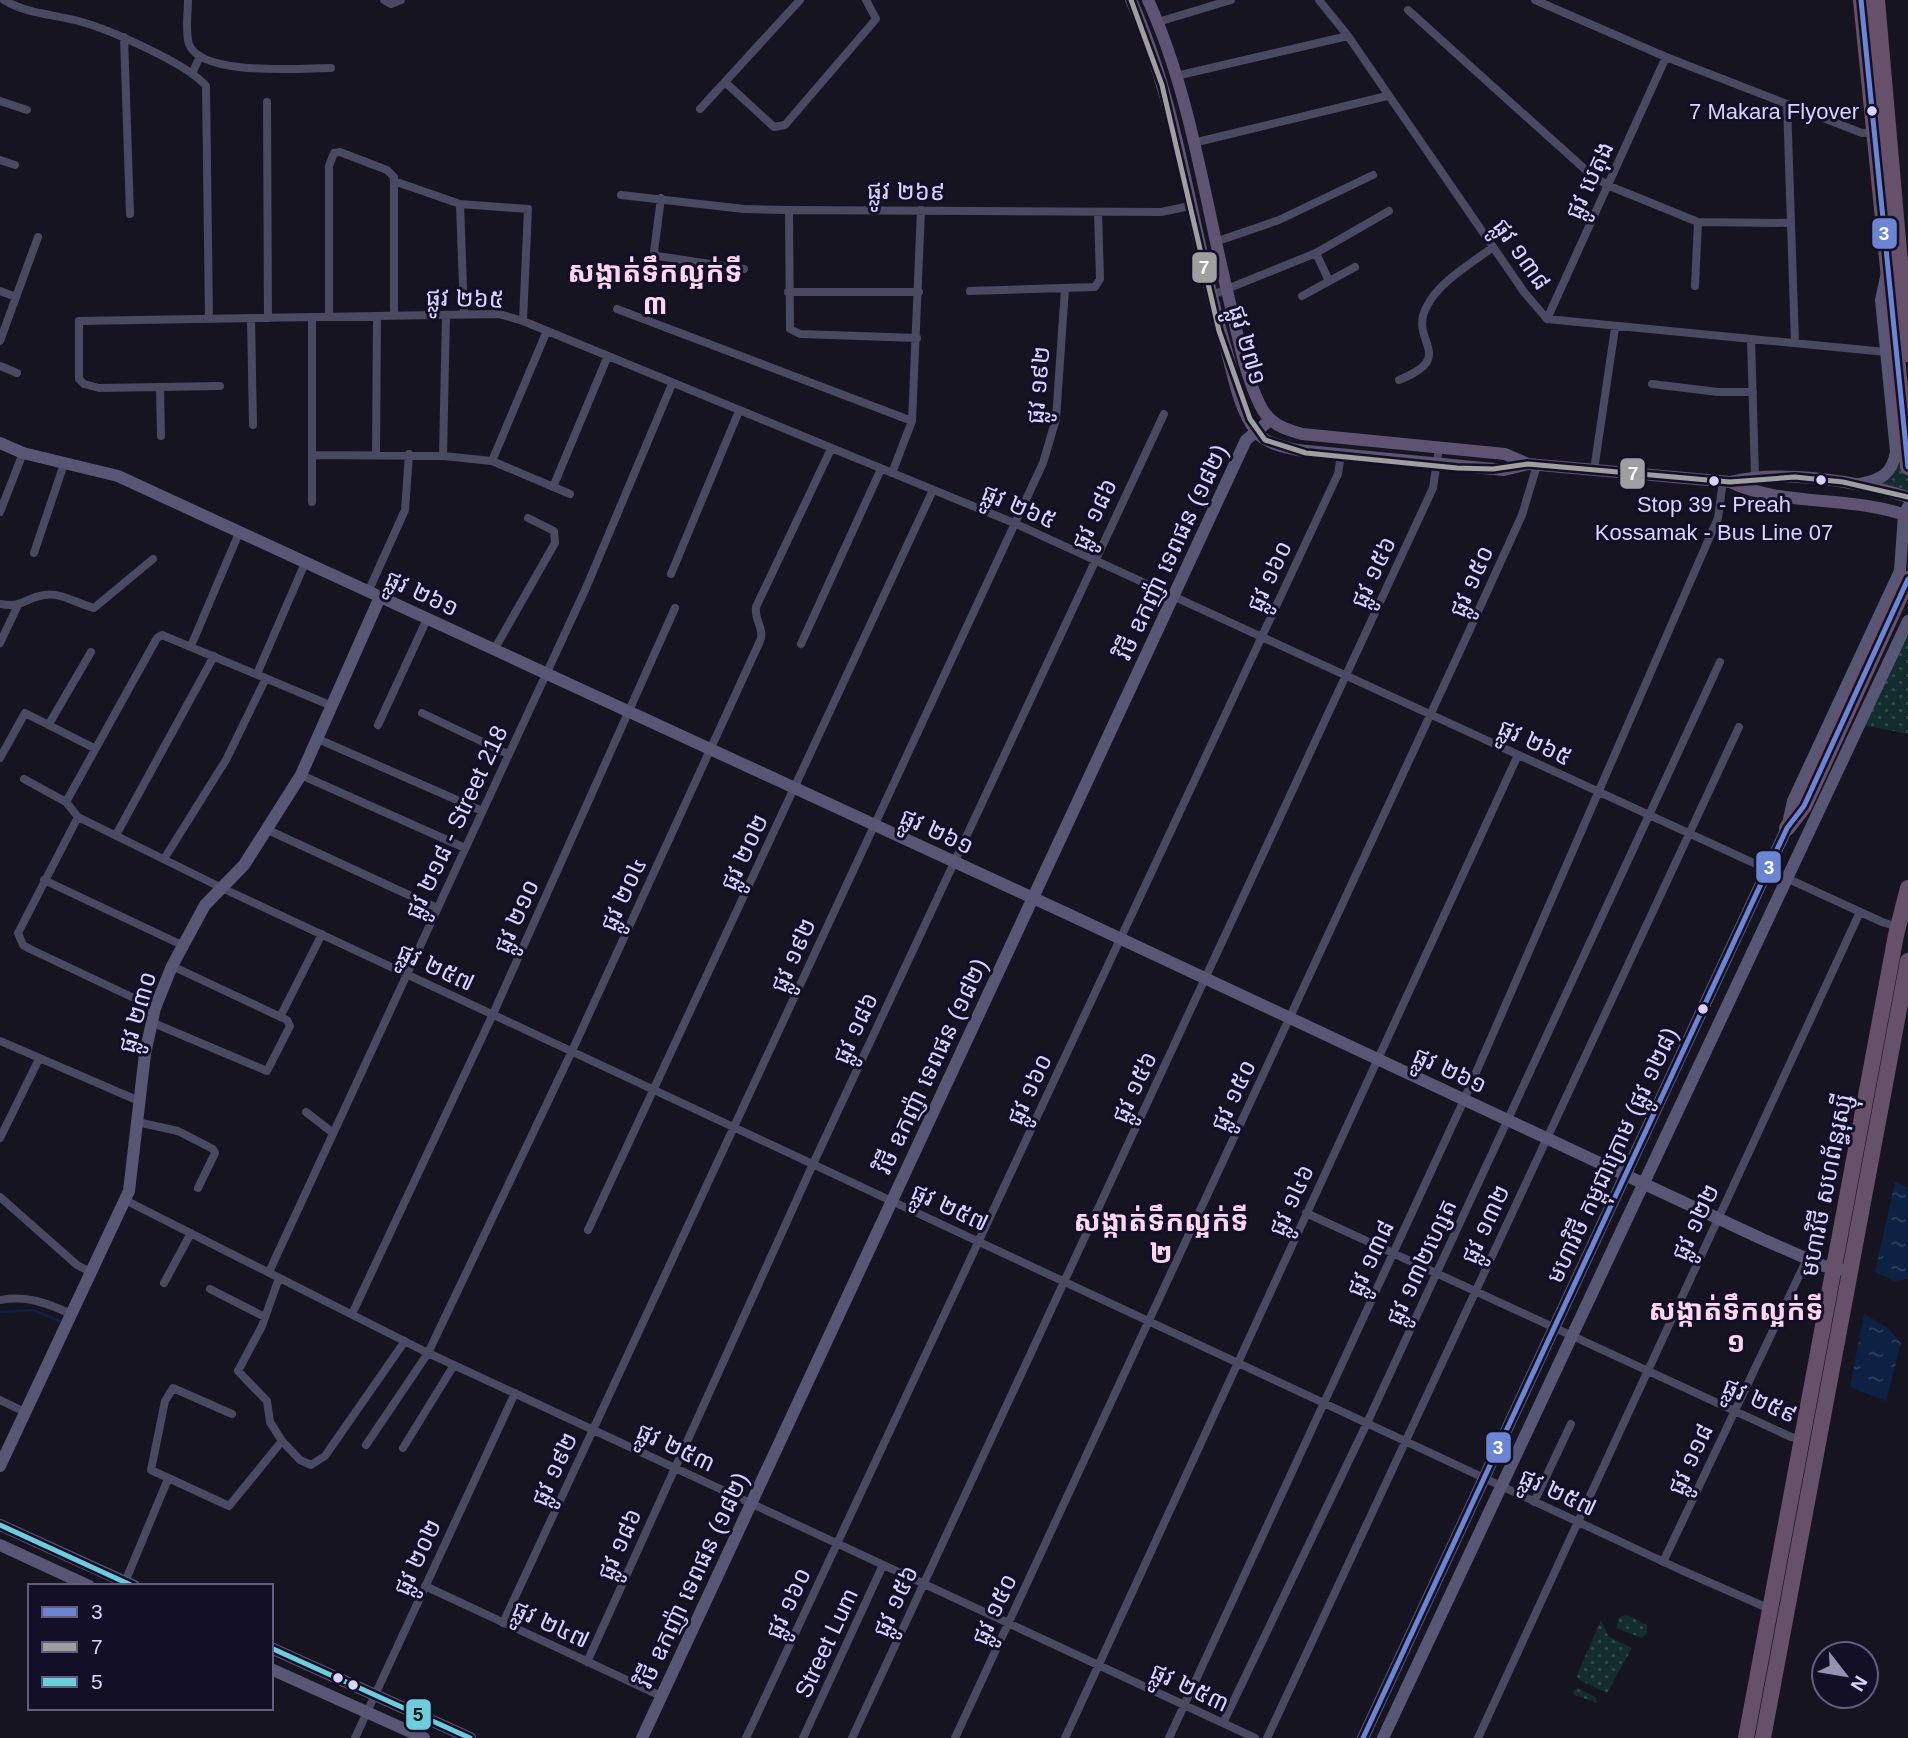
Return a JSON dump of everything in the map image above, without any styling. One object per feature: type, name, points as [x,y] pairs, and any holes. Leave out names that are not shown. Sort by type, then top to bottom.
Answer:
[{"type":"highway","points":[[1861,0],[1872,132],[1899,273],[1902,402],[1908,467]]},
{"type":"highway","points":[[1877,0],[1908,354]]},
{"type":"highway","points":[[1787,828],[1804,806],[1908,579]]},
{"type":"highway","name":"មហាវិថី សហព័ន្ធរុស្ស៊ី","points":[[1763,1738],[1810,1440],[1842,1270],[1898,927],[1908,888]]},
{"type":"highway","name":"មហាវិថី សហព័ន្ធរុស្ស៊ី","points":[[1842,1270],[1908,961]]},
{"type":"highway","name":"មហាវិថី សហព័ន្ធរុស្ស៊ី","points":[[1746,1738],[1770,1609],[1810,1440]]},
{"type":"main road","name":"ផ្លូវ ២៧១","points":[[1131,0],[1161,82],[1212,295],[1241,398],[1256,432]]},
{"type":"main road","name":"ផ្លូវ ២៧១","points":[[1148,0],[1176,76],[1227,290],[1257,396],[1270,420]]},
{"type":"main road","points":[[1270,420],[1282,428],[1302,434],[1505,454],[1532,464],[1727,481],[1755,475],[1859,485],[1908,497]]},
{"type":"main road","points":[[1256,432],[1277,445],[1341,455],[1504,470],[1532,464]]},
{"type":"main road","points":[[1727,481],[1754,493],[1857,503],[1907,512]]},
{"type":"street","points":[[4,0],[22,10],[81,22],[124,37],[192,74],[206,86],[209,319]]},
{"type":"street","points":[[188,0],[190,47],[200,56],[227,65],[264,70],[331,68]]},
{"type":"street","points":[[384,0],[398,4],[401,0]]},
{"type":"street","points":[[700,109],[800,0]]},
{"type":"street","points":[[725,82],[774,127],[785,125],[876,19],[866,0]]},
{"type":"street","points":[[1158,22],[1227,0]]},
{"type":"street","name":"ផ្លូវ ១៣៨","points":[[1319,0],[1348,36],[1539,312],[1548,319],[1615,328],[1886,352]]},
{"type":"street","points":[[1535,0],[1666,57],[1863,133],[1872,132]]},
{"type":"street","points":[[1408,10],[1580,165],[1607,185],[1698,222],[1791,223]]},
{"type":"street","points":[[1176,76],[1348,36]]},
{"type":"street","points":[[124,37],[130,214]]},
{"type":"street","points":[[192,74],[200,56]]},
{"type":"street","name":"ផ្លូវ បេតុង","points":[[1548,319],[1666,57]]},
{"type":"street","points":[[1193,143],[1387,96]]},
{"type":"street","points":[[0,101],[27,110]]},
{"type":"street","points":[[267,102],[268,318]]},
{"type":"street","points":[[1787,104],[1795,343]]},
{"type":"street","points":[[329,316],[331,159],[334,153],[340,152],[387,170],[394,181],[394,315]]},
{"type":"street","points":[[0,160],[15,166]]},
{"type":"street","points":[[1215,242],[1279,220],[1373,175]]},
{"type":"street","points":[[394,181],[460,204],[528,209],[523,321]]},
{"type":"street","name":"ផ្លូវ ២៦៩","points":[[621,195],[744,209],[789,210],[1161,212],[1190,206]]},
{"type":"street","points":[[662,198],[654,252],[657,256],[744,269]]},
{"type":"street","points":[[460,204],[464,314]]},
{"type":"street","points":[[789,210],[788,322],[792,332],[917,338]]},
{"type":"street","points":[[892,473],[912,421],[920,211]]},
{"type":"street","points":[[1212,295],[1317,253],[1389,211]]},
{"type":"street","points":[[970,291],[1065,289],[1099,284],[1098,212]]},
{"type":"street","points":[[1695,286],[1698,222]]},
{"type":"street","points":[[0,341],[37,237]]},
{"type":"street","points":[[1399,380],[1419,372],[1428,361],[1430,350],[1421,323],[1432,297],[1493,247]]},
{"type":"street","points":[[1317,253],[1329,281]]},
{"type":"street","points":[[1301,296],[1355,268]]},
{"type":"street","points":[[1859,485],[1877,481],[1894,464],[1896,452],[1881,300],[1899,273]]},
{"type":"street","name":"ផ្លូវ ១៩២","points":[[503,1623],[736,1128],[1055,430],[1065,289]]},
{"type":"street","points":[[0,291],[16,297]]},
{"type":"street","points":[[788,292],[919,292]]},
{"type":"street","points":[[617,309],[912,421]]},
{"type":"street","name":"ផ្លូវ ២៦៥","points":[[160,388],[99,388],[84,384],[79,379],[79,321],[464,314],[499,314],[523,321],[546,333],[1014,523],[1689,834],[1898,927]]},
{"type":"street","points":[[443,456],[446,315]]},
{"type":"street","points":[[376,453],[377,316]]},
{"type":"street","points":[[312,317],[312,502]]},
{"type":"street","points":[[251,318],[253,425]]},
{"type":"street","points":[[1594,470],[1615,328]]},
{"type":"street","points":[[492,461],[546,333]]},
{"type":"street","points":[[1751,339],[1755,475]]},
{"type":"street","points":[[553,487],[607,358]]},
{"type":"street","points":[[0,366],[17,373]]},
{"type":"street","name":"ផ្លូវ ២១៨ - Street 218","points":[[269,1272],[546,674],[672,384]]},
{"type":"street","points":[[1652,384],[1718,392],[1753,392]]},
{"type":"street","points":[[161,436],[160,388],[220,386]]},
{"type":"street","points":[[671,574],[739,411]]},
{"type":"street","name":"ផ្លូវ ១៨៦","points":[[587,1662],[953,861],[1164,414]]},
{"type":"street","name":"វិថី ឧកញ៉ា ទេពផន (១៨២)","points":[[642,1738],[1245,440],[1270,420]]},
{"type":"street","name":"ផ្លូវ ២៦១","points":[[0,443],[23,453],[118,477],[1033,898],[1807,1259],[1842,1270]]},
{"type":"street","name":"ផ្លូវ ១៥៦","points":[[852,1738],[1433,488],[1439,448]]},
{"type":"street","name":"ផ្លូវ ២០៤","points":[[366,1445],[428,1353],[572,1052],[762,636],[754,617],[756,607],[831,449]]},
{"type":"street","points":[[0,512],[23,453]]},
{"type":"street","points":[[374,595],[405,510],[409,454]]},
{"type":"street","points":[[313,455],[409,454],[492,461],[570,494]]},
{"type":"street","name":"ផ្លូវ ១៦០","points":[[746,1738],[1338,474],[1341,455]]},
{"type":"street","points":[[34,553],[64,464]]},
{"type":"street","name":"ផ្លូវ ១៥០","points":[[956,1738],[1522,515],[1532,464]]},
{"type":"street","points":[[801,644],[881,469]]},
{"type":"street","name":"ផ្លូវ ១៣៨","points":[[1169,1738],[1464,1100],[1718,518],[1727,481]]},
{"type":"street","name":"ផ្លូវ ២០២","points":[[588,1230],[933,491]]},
{"type":"street","name":"មហាវិថី កម្ពុជាក្រោម (ផ្លូវ ១២៨)","points":[[1363,1738],[1787,828],[1794,801],[1900,571],[1907,512]]},
{"type":"street","points":[[494,650],[555,542],[554,531],[528,518]]},
{"type":"street","points":[[191,646],[239,533]]},
{"type":"street","points":[[0,643],[17,607],[33,597],[54,594],[94,608],[153,559]]},
{"type":"street","points":[[257,674],[305,563]]},
{"type":"street","name":"ផ្លូវ ២៣០","points":[[1,1462],[129,1191],[139,1101],[152,1022],[172,966],[205,905],[244,865],[301,775],[332,706],[374,595]]},
{"type":"street","points":[[0,604],[17,607]]},
{"type":"street","name":"ផ្លូវ ២១០","points":[[352,1314],[493,1014],[675,608]]},
{"type":"street","points":[[378,725],[427,619]]},
{"type":"street","name":"មហាវិថី កម្ពុជាក្រោម (ផ្លូវ ១២៨)","points":[[1383,1738],[1908,621]]},
{"type":"street","points":[[66,802],[157,638],[166,635],[332,706]]},
{"type":"street","points":[[48,724],[91,652]]},
{"type":"street","points":[[116,835],[214,656]]},
{"type":"street","name":"ផ្លូវ ១៣២ហ្សេត","points":[[1223,1723],[1367,1423],[1720,662]]},
{"type":"street","points":[[164,859],[226,760],[266,678]]},
{"type":"street","points":[[0,758],[25,713],[94,748]]},
{"type":"street","points":[[422,713],[508,754]]},
{"type":"street","name":"ផ្លូវ ១៣២","points":[[1267,1738],[1739,727]]},
{"type":"street","points":[[318,739],[482,811]]},
{"type":"street","name":"ផ្លូវ ១៤៦","points":[[1065,1738],[1518,755]]},
{"type":"street","points":[[301,775],[465,848]]},
{"type":"street","points":[[24,779],[66,802],[78,817],[18,933],[23,945],[155,1008]]},
{"type":"street","name":"ផ្លូវ ២៥៧","points":[[78,817],[222,888],[572,1052],[1663,1562],[1770,1609]]},
{"type":"street","points":[[268,830],[437,908]]},
{"type":"street","points":[[44,880],[182,945]]},
{"type":"street","name":"ផ្លូវ ១២២","points":[[1478,1738],[1860,912]]},
{"type":"street","points":[[279,1017],[322,934]]},
{"type":"street","points":[[152,1022],[267,1072],[290,1026],[290,1022],[172,966]]},
{"type":"street","points":[[0,1041],[139,1101]]},
{"type":"street","points":[[0,1138],[39,1059]]},
{"type":"street","points":[[306,1112],[333,1133]]},
{"type":"street","points":[[137,1122],[178,1130],[213,1149],[215,1153],[198,1188]]},
{"type":"street","points":[[0,1197],[77,1265],[91,1272]]},
{"type":"street","name":"ផ្លូវ ២៥៣","points":[[125,1200],[428,1353],[1255,1738]]},
{"type":"street","name":"ផ្លូវ ២៥៩","points":[[1306,1213],[1791,1437],[1810,1440]]},
{"type":"street","points":[[164,1283],[191,1233]]},
{"type":"street","name":"ផ្លូវ ១១៨","points":[[1663,1562],[1807,1259]]},
{"type":"street","points":[[279,1278],[265,1317],[238,1371],[267,1401],[270,1422],[282,1441],[300,1460],[311,1465],[317,1463],[405,1341]]},
{"type":"street","points":[[210,1289],[265,1317]]},
{"type":"street","points":[[0,1300],[18,1297],[34,1299],[71,1314]]},
{"type":"street","points":[[403,1448],[454,1365]]},
{"type":"street","points":[[232,1413],[173,1388],[164,1401],[151,1470],[232,1505],[282,1441]]},
{"type":"street","name":"ផ្លូវ ២០២","points":[[355,1738],[515,1393]]},
{"type":"street","points":[[0,1400],[25,1412]]},
{"type":"street","points":[[1534,1502],[1571,1424]]},
{"type":"street","points":[[0,1525],[130,1584],[168,1479]]},
{"type":"street","points":[[0,1545],[85,1584]]},
{"type":"street","name":"Street Lum","points":[[803,1738],[883,1565]]},
{"type":"street","name":"ផ្លូវ ២៤៧","points":[[425,1587],[661,1696]]},
{"type":"street","points":[[273,1649],[470,1738]]},
{"type":"street","points":[[273,1670],[424,1738]]},
{"type":"green space","points":[[1908,459],[1908,492],[1879,485],[1891,478],[1902,460]]},
{"type":"green space","points":[[1908,637],[1908,734],[1863,725],[1904,640]]},
{"type":"green space","points":[[1627,1615],[1647,1625],[1647,1633],[1642,1638],[1616,1628],[1619,1617]]},
{"type":"green space","points":[[1601,1620],[1608,1636],[1632,1648],[1607,1693],[1579,1680],[1577,1675]]},
{"type":"green space","points":[[1577,1688],[1596,1697],[1597,1703],[1574,1695],[1573,1691]]},
{"type":"water","points":[[1895,1182],[1908,1187],[1908,1279],[1894,1281],[1875,1272]]},
{"type":"water","points":[[1864,1314],[1888,1328],[1901,1343],[1886,1401],[1850,1387]]},
{"type":"waterway","points":[[0,1312],[34,1310],[59,1321]]},
{"type":"transit line","name":"7","points":[[1131,0],[1162,85],[1219,331],[1250,419],[1265,440],[1306,453],[1457,468],[1493,469],[1528,464],[1730,482],[1795,477],[1843,482],[1908,497]]},
{"type":"transit line","name":"3","points":[[1861,0],[1908,467]]},
{"type":"transit line","name":"3","points":[[1363,1738],[1787,828],[1804,806],[1908,579]]},
{"type":"transit line","name":"5","points":[[0,1525],[129,1584]]},
{"type":"transit line","name":"5","points":[[273,1649],[470,1738]]},
{"type":"place","name":"7 Makara Flyover","points":[[1872,111]]},
{"type":"place","name":"Stop 39 - Preah Kossamak - Bus Line 07","points":[[1714,481]]},
{"type":"district","name":"សង្កាត់ទឹកល្អក់ទី ៣","points":[[655,288]]},
{"type":"district","name":"សង្កាត់ទឹកល្អក់ទី ២","points":[[1161,1237]]},
{"type":"district","name":"សង្កាត់ទឹកល្អក់ទី ១","points":[[1736,1326]]}]
